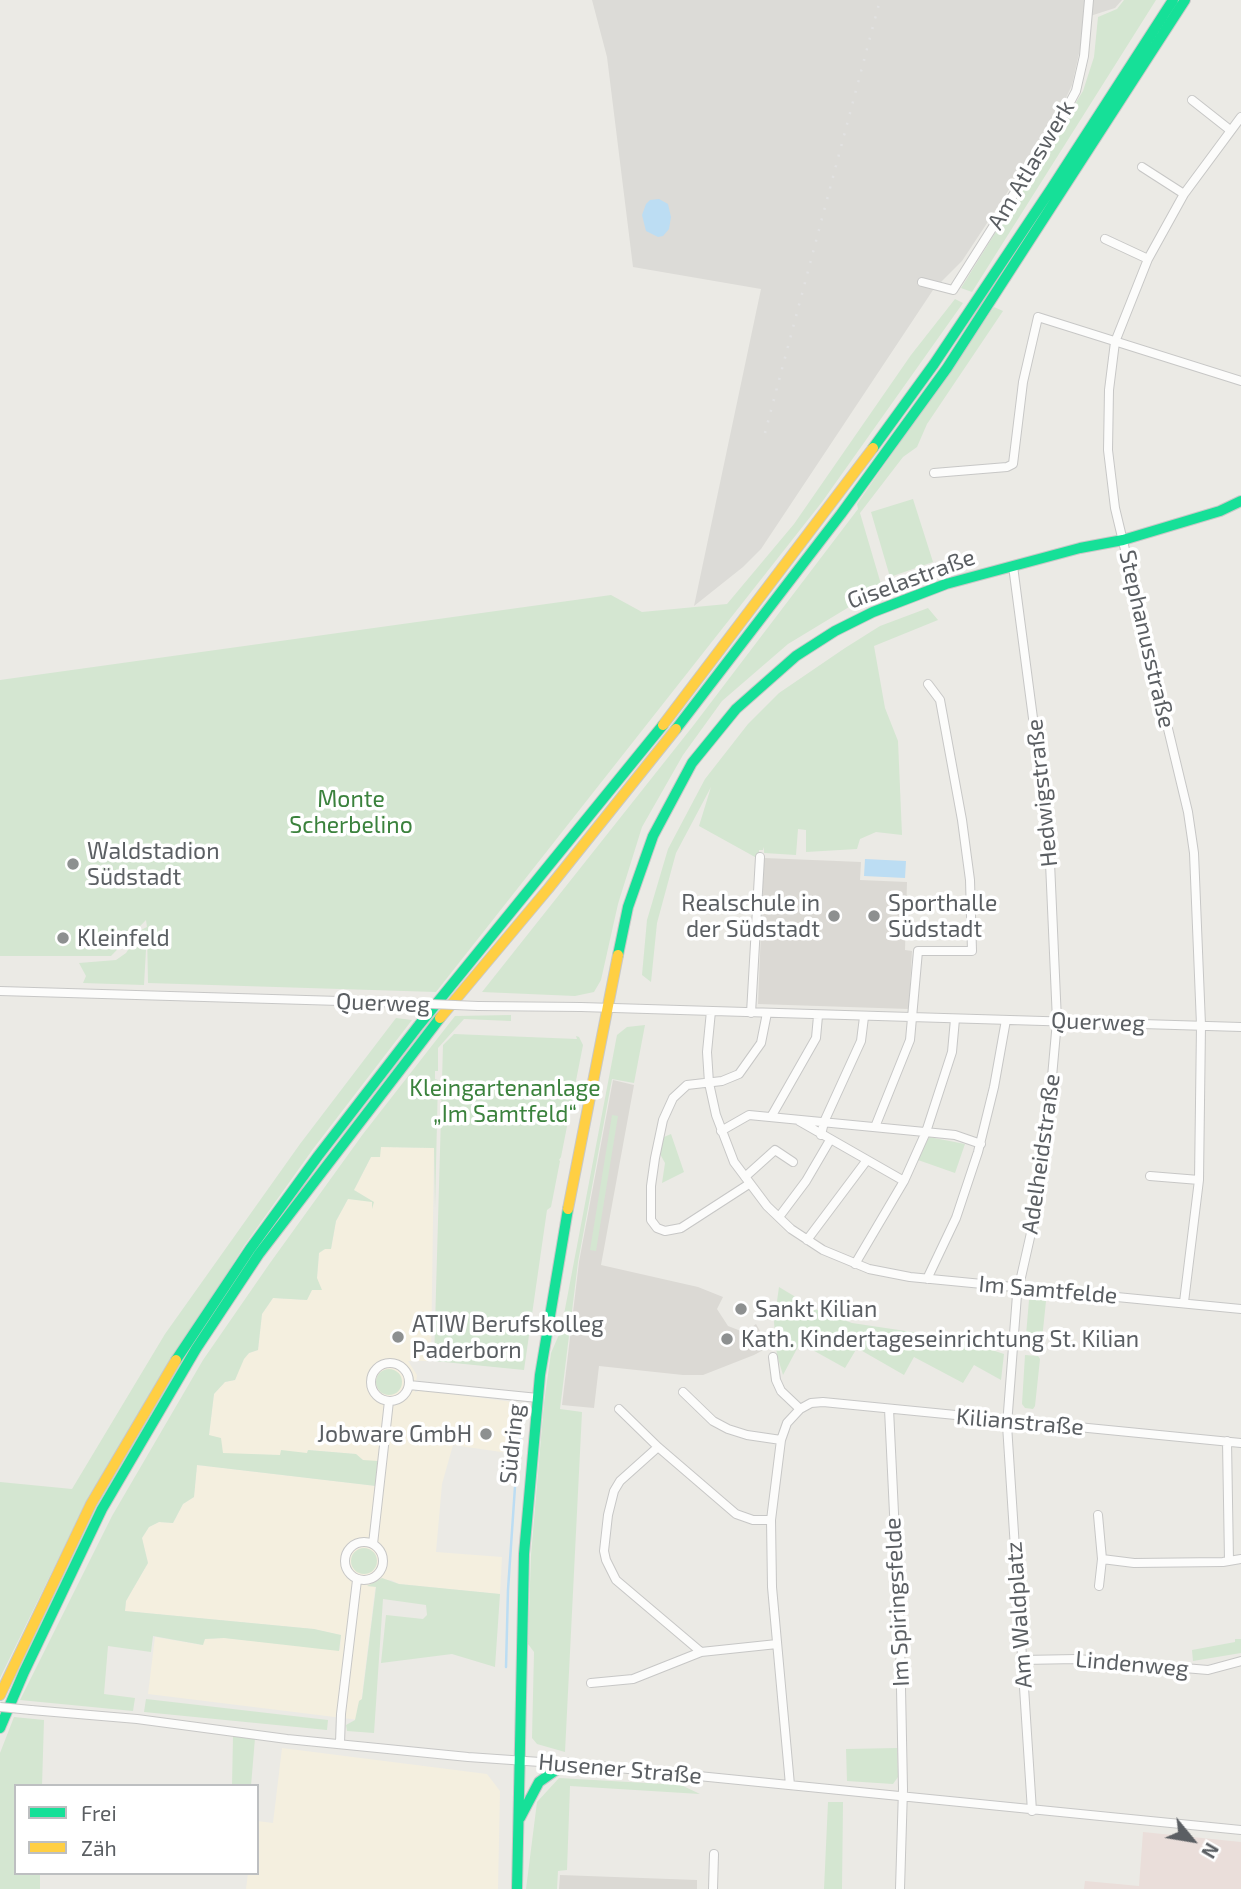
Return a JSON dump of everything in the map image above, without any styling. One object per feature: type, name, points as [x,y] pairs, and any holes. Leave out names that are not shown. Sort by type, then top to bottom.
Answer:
[{"type":"main road","points":[[0,1695],[91,1504],[188,1340],[250,1249],[419,1025],[669,718],[830,508],[942,354],[1173,0]]},
{"type":"main road","points":[[0,1728],[102,1510],[196,1349],[259,1254],[428,1031],[548,889],[671,735],[841,514],[947,368],[1185,0]]},
{"type":"main road","name":"Giselastraße","points":[[606,1009],[628,907],[653,836],[692,763],[736,709],[796,656],[835,631],[873,612],[946,584],[1080,548],[1123,540],[1220,511],[1241,501]]},
{"type":"main road","name":"Südring","points":[[517,1889],[524,1554],[537,1398],[567,1214],[606,1009]]},
{"type":"main road","points":[[519,1821],[539,1782],[566,1763]]},
{"type":"street","name":"Am Atlaswerk","points":[[922,282],[953,290],[1060,121],[1076,91],[1084,56],[1089,0]]},
{"type":"street","points":[[1192,100],[1230,130]]},
{"type":"street","name":"Stephanusstraße","points":[[1184,1302],[1199,1180],[1201,1025],[1192,833],[1111,482],[1108,450],[1109,390],[1115,342],[1148,259],[1184,194],[1241,117]]},
{"type":"street","points":[[1142,167],[1184,194]]},
{"type":"street","points":[[1105,239],[1148,259]]},
{"type":"street","points":[[934,472],[1007,467],[1013,464],[1023,382],[1038,317],[1241,381]]},
{"type":"street","name":"Hedwigstraße","points":[[1013,566],[1050,855],[1056,1021]]},
{"type":"street","points":[[875,1127],[908,1046],[918,951],[972,951],[970,880],[962,820],[940,700],[928,684]]},
{"type":"street","points":[[751,1013],[760,857]]},
{"type":"street","name":"Querweg","points":[[0,991],[1241,1027]]},
{"type":"street","name":"Im Samtfelde","points":[[711,1011],[707,1052],[709,1083],[721,1131],[734,1162],[747,1181],[779,1217],[807,1240],[855,1264],[926,1279],[1241,1309]]},
{"type":"street","points":[[767,1013],[761,1043],[743,1070],[730,1079],[687,1085],[667,1108],[653,1168],[651,1220],[657,1228],[665,1231],[681,1228],[747,1181],[775,1150],[793,1162]]},
{"type":"street","points":[[771,1116],[816,1038],[818,1016]]},
{"type":"street","points":[[821,1135],[824,1122],[862,1041],[864,1017]]},
{"type":"street","points":[[855,1264],[904,1181],[926,1132],[952,1052],[955,1019]]},
{"type":"street","points":[[926,1279],[956,1218],[981,1144],[1006,1020]]},
{"type":"street","name":"Adelheidstraße","points":[[1007,1420],[1018,1287],[1033,1224],[1046,1144],[1056,1021]]},
{"type":"street","points":[[721,1131],[749,1115],[771,1116],[926,1132],[956,1136],[981,1144]]},
{"type":"street","points":[[796,1120],[904,1181]]},
{"type":"street","points":[[779,1217],[806,1181],[831,1140]]},
{"type":"street","points":[[807,1240],[867,1160]]},
{"type":"street","points":[[1150,1176],[1199,1180]]},
{"type":"street","points":[[773,1357],[776,1380],[781,1391],[800,1409],[787,1423],[781,1440],[771,1520],[772,1587],[790,1785]]},
{"type":"street","points":[[392,1363],[401,1367],[408,1375],[409,1385],[401,1397],[389,1401],[378,1397],[372,1390],[370,1380],[378,1367],[392,1363]]},
{"type":"street","points":[[409,1385],[537,1398]]},
{"type":"street","points":[[683,1392],[713,1421],[728,1429],[781,1440]]},
{"type":"street","points":[[373,1544],[389,1401]]},
{"type":"street","name":"Kilianstraße","points":[[800,1409],[811,1403],[823,1402],[1241,1443]]},
{"type":"street","points":[[619,1409],[658,1447],[736,1514],[753,1520],[771,1520]]},
{"type":"street","name":"Im Spiringsfelde","points":[[889,1409],[900,1638],[903,1795],[900,1889]]},
{"type":"street","name":"Am Waldplatz","points":[[1007,1420],[1032,1811]]},
{"type":"street","points":[[1227,1441],[1229,1560]]},
{"type":"street","points":[[658,1447],[620,1481],[614,1491],[604,1551],[616,1580],[701,1652]]},
{"type":"street","points":[[1098,1515],[1102,1559],[1099,1586]]},
{"type":"street","points":[[358,1542],[373,1544],[383,1556],[382,1569],[369,1580],[357,1580],[349,1573],[344,1562],[346,1552],[358,1542]]},
{"type":"street","points":[[1102,1559],[1134,1563],[1241,1559]]},
{"type":"street","points":[[340,1743],[357,1580]]},
{"type":"street","points":[[592,1683],[633,1678],[701,1652],[777,1644]]},
{"type":"street","name":"Lindenweg","points":[[1022,1660],[1077,1659],[1208,1670],[1241,1661]]},
{"type":"street","name":"Husener Straße","points":[[0,1707],[137,1719],[287,1739],[903,1795],[1032,1811],[1241,1830]]},
{"type":"street","points":[[713,1889],[714,1854]]},
{"type":"shaded area","points":[[592,0],[1122,0],[1115,8],[1087,17],[1072,85],[1057,117],[962,261],[933,290],[761,549],[694,606],[761,289],[633,267],[607,57]]},
{"type":"shaded area","name":"Realschule in der Südstadt","points":[[764,858],[861,862],[860,880],[907,882],[905,950],[912,951],[909,1009],[758,1004]]},
{"type":"shaded area","points":[[613,1080],[634,1085],[601,1265],[698,1287],[723,1297],[717,1309],[728,1326],[741,1331],[756,1324],[769,1347],[703,1375],[599,1366],[594,1408],[562,1405],[579,1262]]},
{"type":"shaded area","points":[[380,1147],[434,1148],[431,1361],[408,1361],[417,1375],[415,1392],[423,1390],[513,1402],[508,1453],[453,1445],[442,1484],[436,1552],[502,1557],[500,1594],[399,1584],[391,1580],[376,1582],[359,1720],[148,1694],[155,1637],[202,1645],[205,1639],[224,1638],[340,1650],[341,1635],[314,1629],[125,1611],[126,1601],[148,1563],[142,1538],[149,1527],[159,1522],[173,1523],[183,1504],[194,1497],[197,1465],[376,1486],[363,1460],[356,1454],[308,1450],[307,1454],[223,1454],[209,1436],[214,1394],[225,1382],[235,1380],[243,1359],[258,1350],[262,1314],[273,1298],[307,1300],[317,1278],[319,1253],[331,1249],[336,1221],[349,1197],[372,1201],[354,1190],[371,1157]]},
{"type":"shaded area","points":[[282,1748],[487,1774],[500,1791],[498,1889],[246,1889],[248,1875],[259,1875],[259,1821],[273,1823]]},
{"type":"shaded area","points":[[1143,1832],[1241,1842],[1241,1889],[1084,1889],[1085,1881],[1139,1886]]},
{"type":"shaded area","points":[[560,1875],[697,1880],[697,1889],[559,1889]]},
{"type":"green space","points":[[1124,0],[1156,0],[972,292],[961,288],[1083,91],[1094,57],[1098,17],[1117,9]]},
{"type":"green space","name":"Monte Scherbelino","points":[[955,299],[963,303],[822,502],[436,992],[148,983],[147,932],[144,985],[83,983],[86,976],[79,963],[116,960],[126,953],[141,930],[147,927],[146,920],[111,956],[0,956],[0,680],[611,595],[642,612],[727,604],[794,524],[911,355]]},
{"type":"green space","points":[[994,307],[1003,311],[927,424],[917,447],[903,457],[860,513],[883,591],[854,604],[788,644],[722,701],[683,755],[642,827],[618,904],[601,980],[594,992],[575,996],[482,992],[693,726],[858,509],[857,504]]},
{"type":"green space","points":[[913,499],[933,562],[890,577],[871,512]]},
{"type":"green space","points":[[928,608],[938,620],[874,646],[885,708],[898,741],[902,835],[876,832],[860,839],[857,849],[806,852],[806,830],[798,829],[796,855],[764,853],[764,847],[759,850],[759,856],[755,857],[699,826],[711,787],[676,853],[657,923],[651,982],[642,975],[647,920],[668,849],[705,779],[748,724],[779,693],[880,626]]},
{"type":"green space","points":[[511,1015],[511,1021],[464,1019],[438,1048],[438,1071],[435,1071],[435,1079],[438,1080],[435,1208],[434,1148],[381,1147],[380,1157],[371,1157],[354,1190],[374,1202],[372,1209],[372,1202],[348,1199],[336,1221],[331,1249],[319,1253],[317,1278],[322,1290],[312,1290],[307,1300],[273,1298],[262,1314],[258,1350],[249,1353],[244,1359],[235,1380],[225,1382],[214,1394],[209,1435],[221,1438],[223,1453],[280,1455],[281,1450],[307,1453],[308,1450],[356,1454],[363,1460],[378,1461],[376,1486],[197,1465],[194,1497],[183,1504],[173,1523],[159,1522],[149,1527],[142,1538],[148,1563],[126,1601],[125,1611],[314,1629],[341,1635],[339,1651],[224,1638],[205,1639],[203,1645],[153,1636],[151,1652],[108,1646],[104,1694],[135,1698],[133,1711],[20,1700],[112,1516],[203,1360],[270,1263],[363,1134],[455,1016]]},
{"type":"green space","points":[[396,1018],[412,1020],[313,1149],[244,1246],[89,1496],[0,1678],[0,1482],[72,1489],[165,1334],[300,1144]]},
{"type":"green space","points":[[645,1025],[634,1083],[612,1079],[578,1262],[560,1409],[582,1412],[565,1752],[537,1744],[532,1738],[534,1652],[528,1644],[531,1555],[544,1403],[551,1353],[561,1330],[617,1035],[627,1027]]},
{"type":"green space","name":"Kleingartenanlage „Im Samtfeld“","points":[[454,1034],[577,1039],[576,1036],[583,1045],[551,1207],[547,1210],[524,1370],[434,1361],[443,1045]]},
{"type":"green space","points":[[612,1115],[618,1116],[596,1251],[590,1250]]},
{"type":"green space","points":[[671,1134],[684,1172],[662,1183],[665,1163],[660,1154],[664,1137]]},
{"type":"green space","points":[[929,1137],[965,1144],[955,1173],[918,1160]]},
{"type":"green space","points":[[779,1287],[819,1311],[852,1323],[959,1339],[1004,1354],[1001,1380],[974,1365],[963,1383],[914,1357],[904,1375],[857,1348],[845,1368],[800,1343],[783,1375],[777,1355],[774,1322]]},
{"type":"green space","points":[[1034,1296],[1043,1297],[1046,1301],[1041,1349],[1038,1351],[1027,1350],[1025,1347],[1029,1300]]},
{"type":"green space","points":[[1025,1355],[1038,1356],[1040,1359],[1033,1409],[1025,1408],[1022,1404]]},
{"type":"green space","points":[[389,1369],[398,1373],[402,1382],[398,1391],[389,1395],[380,1391],[376,1382],[380,1373]]},
{"type":"green space","points":[[364,1548],[373,1552],[377,1561],[373,1570],[364,1574],[355,1570],[351,1561],[355,1552]]},
{"type":"green space","points":[[382,1578],[399,1584],[500,1594],[495,1667],[452,1654],[381,1663],[386,1615],[423,1619],[427,1615],[426,1605],[383,1599],[374,1733],[347,1731],[346,1725],[355,1720],[359,1701],[362,1699],[376,1587],[367,1586]]},
{"type":"green space","points":[[1235,1639],[1241,1639],[1241,1653],[1193,1661],[1192,1650],[1235,1642]]},
{"type":"green space","points":[[146,1699],[328,1720],[327,1730],[144,1712]]},
{"type":"green space","points":[[14,1717],[44,1720],[42,1784],[14,1784],[14,1875],[40,1875],[40,1889],[0,1889],[0,1753]]},
{"type":"green space","points":[[233,1736],[255,1738],[251,1784],[232,1784]]},
{"type":"green space","points":[[897,1748],[898,1777],[893,1784],[847,1781],[846,1749]]},
{"type":"green space","points":[[559,1778],[681,1785],[700,1794],[570,1786],[567,1870],[558,1871],[557,1889],[526,1889],[537,1802]]},
{"type":"green space","points":[[828,1802],[843,1802],[842,1889],[824,1889]]},
{"type":"water","points":[[659,199],[668,204],[671,217],[669,229],[663,236],[658,237],[646,231],[642,215],[650,200]]},
{"type":"water","points":[[865,859],[906,861],[905,878],[864,876]]},
{"type":"waterway","points":[[518,1459],[522,1423]]},
{"type":"waterway","points":[[506,1667],[516,1472]]},
{"type":"railway","points":[[765,433],[880,0]]},
{"type":"traffic: fast","points":[[873,448],[934,364],[1173,0]]},
{"type":"traffic: fast","points":[[676,729],[841,514],[947,368],[1185,0]]},
{"type":"traffic: fast","points":[[618,955],[628,907],[653,836],[692,763],[736,709],[796,656],[835,631],[873,612],[946,584],[1080,548],[1123,540],[1220,511],[1241,501]]},
{"type":"traffic: fast","points":[[176,1360],[250,1249],[318,1156],[419,1025],[663,725]]},
{"type":"traffic: fast","points":[[0,1728],[102,1509],[196,1349],[259,1254],[440,1018]]},
{"type":"traffic: fast","points":[[517,1889],[524,1554],[540,1375],[568,1209]]},
{"type":"traffic: fast","points":[[520,1818],[539,1782],[566,1763]]},
{"type":"traffic: slow","points":[[663,725],[873,448]]},
{"type":"traffic: slow","points":[[440,1018],[676,729]]},
{"type":"traffic: slow","points":[[568,1209],[618,955]]},
{"type":"traffic: slow","points":[[0,1695],[91,1504],[176,1360]]},
{"type":"place","name":"Waldstadion Südstadt","points":[[73,864]]},
{"type":"place","name":"Realschule in der Südstadt","points":[[834,916]]},
{"type":"place","name":"Sporthalle Südstadt","points":[[874,916]]},
{"type":"place","name":"Kleinfeld","points":[[63,938]]},
{"type":"place","name":"Sankt Kilian","points":[[741,1309]]},
{"type":"place","name":"ATIW Berufskolleg Paderborn","points":[[398,1337]]},
{"type":"place","name":"Kath. Kindertageseinrichtung St. Kilian","points":[[727,1339]]},
{"type":"place","name":"Jobware GmbH","points":[[486,1434]]}]
